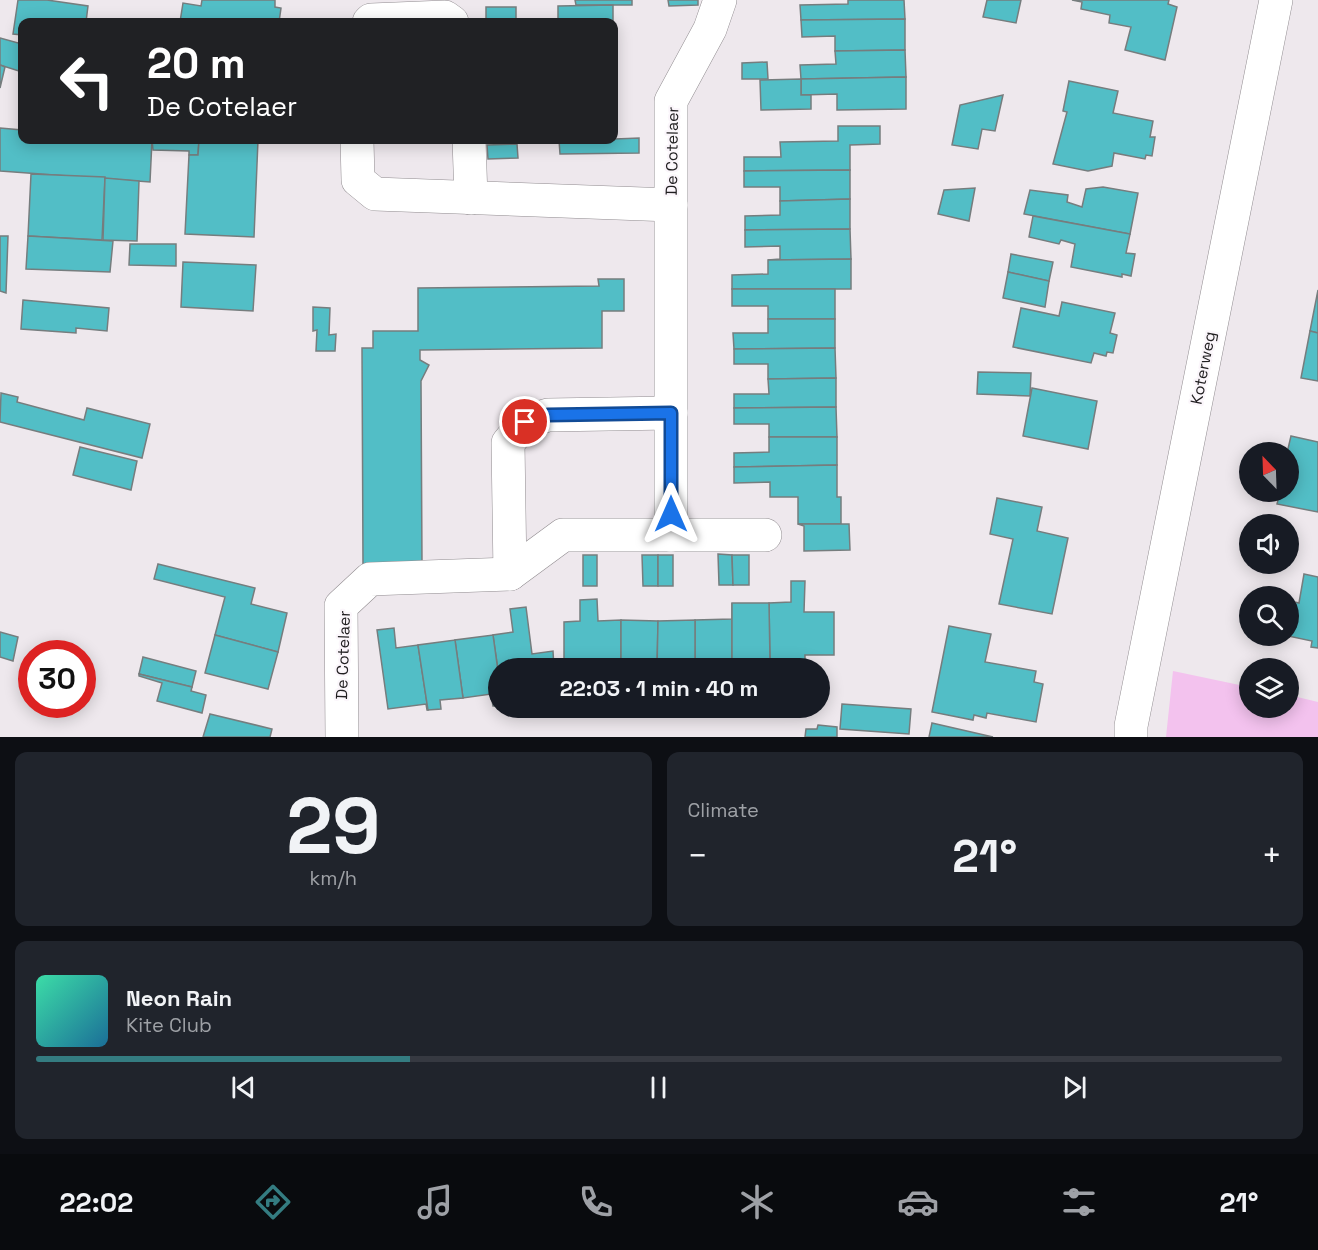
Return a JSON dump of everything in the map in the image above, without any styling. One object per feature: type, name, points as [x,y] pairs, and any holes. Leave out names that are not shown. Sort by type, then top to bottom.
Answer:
[{"type":"street","name":"De Cotelaer","points":[[671,535],[671,101],[710,29],[720,0]]},
{"type":"street","name":"Koterweg","points":[[1131,737],[1276,0]]},
{"type":"street","points":[[420,18],[446,18]]},
{"type":"street","name":"De Cotelaer","points":[[357,144],[358,180],[375,194],[671,205]]},
{"type":"street","points":[[469,144],[471,198]]},
{"type":"street","points":[[510,574],[508,443],[525,422],[548,415],[671,413]]},
{"type":"street","points":[[510,574],[563,535],[765,535]]},
{"type":"street","name":"De Cotelaer","points":[[342,737],[342,606],[370,579],[510,574]]},
{"type":"shaded area","points":[[1173,671],[1239,685],[1239,718],[1299,718],[1299,697],[1318,702],[1318,737],[1166,737]]},
{"type":"building","points":[[18,0],[47,0],[88,6],[86,18],[18,18],[18,35],[13,34]]},
{"type":"building","points":[[202,0],[275,0],[275,7],[281,8],[280,18],[181,18],[183,3],[201,6]]},
{"type":"building","points":[[575,0],[632,0],[632,5],[576,5]]},
{"type":"building","points":[[668,0],[698,0],[698,5],[669,6]]},
{"type":"building","points":[[848,0],[904,0],[905,19],[801,20],[800,5],[848,4]]},
{"type":"building","points":[[987,0],[1021,0],[1016,23],[983,17]]},
{"type":"building","points":[[1072,0],[1169,0],[1168,4],[1177,7],[1165,60],[1125,50],[1131,27],[1109,23],[1110,15],[1081,9],[1082,2]]},
{"type":"building","points":[[613,5],[613,18],[558,18],[558,6]]},
{"type":"building","points":[[486,7],[516,7],[516,18],[486,18]]},
{"type":"building","points":[[905,19],[905,50],[835,51],[835,36],[802,37],[801,20]]},
{"type":"building","points":[[0,38],[18,43],[18,71],[0,65]]},
{"type":"building","points":[[905,50],[906,77],[801,79],[800,65],[836,64],[835,51]]},
{"type":"building","points":[[767,62],[768,79],[742,79],[742,63]]},
{"type":"building","points":[[0,65],[5,67],[0,88]]},
{"type":"building","points":[[906,77],[906,109],[837,110],[837,94],[801,95],[801,79]]},
{"type":"building","points":[[801,79],[801,95],[811,95],[811,109],[761,110],[760,80]]},
{"type":"building","points":[[1069,81],[1118,91],[1113,113],[1153,121],[1150,137],[1155,137],[1152,156],[1146,155],[1145,159],[1114,153],[1112,166],[1088,171],[1053,164],[1067,112],[1063,111]]},
{"type":"building","points":[[1003,95],[995,131],[982,129],[978,149],[952,145],[960,105]]},
{"type":"building","points":[[838,126],[880,126],[880,144],[850,145],[850,170],[744,171],[744,157],[781,157],[780,142],[838,141]]},
{"type":"building","points":[[0,128],[18,130],[18,144],[152,144],[150,182],[0,171]]},
{"type":"building","points":[[639,138],[639,153],[560,154],[559,144],[618,144],[618,139]]},
{"type":"building","points":[[152,144],[199,144],[198,155],[189,155],[189,151],[153,150]]},
{"type":"building","points":[[199,144],[258,144],[254,237],[185,234],[189,155],[198,155]]},
{"type":"building","points":[[517,144],[518,158],[488,159],[487,145]]},
{"type":"building","points":[[850,170],[850,199],[780,201],[780,187],[744,187],[744,171]]},
{"type":"building","points":[[31,174],[105,177],[102,240],[28,236]]},
{"type":"building","points":[[105,178],[139,181],[137,241],[103,240]]},
{"type":"building","points":[[1103,187],[1138,193],[1130,234],[1024,214],[1030,190],[1068,195],[1067,202],[1082,207],[1086,189]]},
{"type":"building","points":[[975,188],[969,221],[938,214],[944,190]]},
{"type":"building","points":[[850,199],[850,229],[745,230],[745,216],[780,215],[780,201]]},
{"type":"building","points":[[1033,216],[1130,234],[1126,253],[1135,254],[1131,276],[1122,274],[1122,277],[1071,267],[1075,244],[1061,240],[1059,244],[1029,237]]},
{"type":"building","points":[[850,229],[851,259],[768,260],[780,259],[780,246],[745,247],[745,230]]},
{"type":"building","points":[[0,236],[8,236],[6,293],[0,291]]},
{"type":"building","points":[[28,236],[113,241],[110,272],[26,269]]},
{"type":"building","points":[[130,244],[176,244],[176,266],[129,265]]},
{"type":"building","points":[[1011,254],[1053,262],[1049,281],[1008,272]]},
{"type":"building","points":[[851,259],[851,289],[732,289],[732,275],[768,274],[768,260]]},
{"type":"building","points":[[183,262],[256,265],[253,311],[181,307]]},
{"type":"building","points":[[1008,272],[1049,281],[1045,307],[1003,298]]},
{"type":"building","points":[[598,279],[624,279],[624,311],[602,311],[602,348],[420,350],[420,360],[429,365],[421,381],[422,564],[363,564],[362,348],[373,348],[373,331],[418,331],[418,288],[599,286]]},
{"type":"building","points":[[732,289],[835,289],[835,319],[768,319],[768,306],[732,306]]},
{"type":"building","points":[[1318,290],[1318,333],[1310,331]]},
{"type":"building","points":[[23,300],[109,308],[107,331],[76,328],[76,333],[21,329]]},
{"type":"building","points":[[1062,302],[1115,313],[1110,333],[1117,335],[1113,353],[1107,352],[1106,356],[1094,353],[1091,363],[1013,347],[1021,308],[1059,316]]},
{"type":"building","points":[[313,307],[330,308],[329,335],[336,334],[335,351],[316,351],[317,330],[313,331]]},
{"type":"building","points":[[768,319],[835,319],[835,348],[734,349],[733,333],[768,333]]},
{"type":"building","points":[[1310,331],[1318,333],[1318,381],[1301,378]]},
{"type":"building","points":[[835,348],[836,378],[768,379],[768,364],[734,364],[734,349]]},
{"type":"building","points":[[978,372],[1031,373],[1030,396],[977,394]]},
{"type":"building","points":[[836,378],[836,407],[734,408],[734,394],[769,394],[768,379]]},
{"type":"building","points":[[1032,388],[1097,401],[1088,449],[1023,436]]},
{"type":"building","points":[[1,393],[18,397],[17,402],[84,420],[87,408],[150,424],[142,458],[0,422]]},
{"type":"building","points":[[836,407],[837,437],[769,437],[769,424],[734,424],[734,408]]},
{"type":"building","points":[[1291,436],[1318,442],[1318,512],[1277,504],[1278,502],[1299,502],[1299,442],[1290,442]]},
{"type":"building","points":[[769,437],[837,437],[837,465],[734,467],[734,453],[769,452]]},
{"type":"building","points":[[80,447],[137,461],[131,490],[73,475]]},
{"type":"building","points":[[837,465],[837,497],[841,497],[841,524],[798,524],[798,497],[770,497],[770,482],[734,483],[734,467]]},
{"type":"building","points":[[997,498],[1042,507],[1037,531],[1068,538],[1052,614],[999,604],[1013,539],[990,534]]},
{"type":"building","points":[[798,524],[849,524],[850,550],[804,551],[804,526]]},
{"type":"building","points":[[718,554],[732,555],[733,585],[719,585]]},
{"type":"building","points":[[583,555],[597,555],[597,586],[583,586]]},
{"type":"building","points":[[642,555],[658,555],[658,586],[643,586]]},
{"type":"building","points":[[658,555],[673,555],[673,586],[658,586]]},
{"type":"building","points":[[732,555],[749,555],[749,585],[733,585]]},
{"type":"building","points":[[158,564],[255,588],[251,604],[287,613],[278,652],[215,635],[225,597],[154,579]]},
{"type":"building","points":[[1304,574],[1318,577],[1318,648],[1311,647],[1312,641],[1299,638],[1299,603]]},
{"type":"building","points":[[791,581],[805,581],[804,612],[834,612],[834,655],[770,658],[769,603],[791,602]]},
{"type":"building","points":[[597,599],[598,621],[621,620],[621,658],[564,658],[564,622],[580,621],[580,600]]},
{"type":"building","points":[[732,603],[769,603],[770,658],[732,658]]},
{"type":"building","points":[[526,607],[532,654],[553,651],[553,658],[496,658],[493,635],[513,632],[510,609]]},
{"type":"building","points":[[732,619],[732,658],[695,658],[695,620]]},
{"type":"building","points":[[621,620],[658,621],[657,658],[621,658]]},
{"type":"building","points":[[695,620],[695,658],[657,658],[658,621]]},
{"type":"building","points":[[949,626],[991,634],[985,662],[1036,671],[1034,682],[1043,684],[1036,722],[987,713],[986,718],[974,715],[973,720],[932,712]]},
{"type":"building","points":[[394,628],[396,648],[418,645],[428,710],[426,704],[388,709],[377,630]]},
{"type":"building","points":[[0,632],[18,637],[13,661],[0,657]]},
{"type":"building","points":[[215,635],[278,652],[268,689],[205,673]]},
{"type":"building","points":[[493,635],[496,658],[488,658],[488,694],[463,698],[455,640]]},
{"type":"building","points":[[455,640],[463,698],[440,700],[441,709],[428,710],[418,645]]},
{"type":"building","points":[[143,657],[196,671],[192,687],[139,674]]},
{"type":"building","points":[[139,674],[192,687],[191,691],[206,695],[202,713],[157,701],[162,683],[139,676]]},
{"type":"building","points":[[842,704],[911,709],[909,734],[840,729]]},
{"type":"building","points":[[210,714],[272,729],[270,737],[203,737]]},
{"type":"building","points":[[932,723],[993,737],[929,737]]},
{"type":"building","points":[[818,725],[837,727],[837,737],[805,737],[806,729],[817,729]]},
{"type":"route","points":[[525,422],[548,415],[671,413],[671,514]]}]
